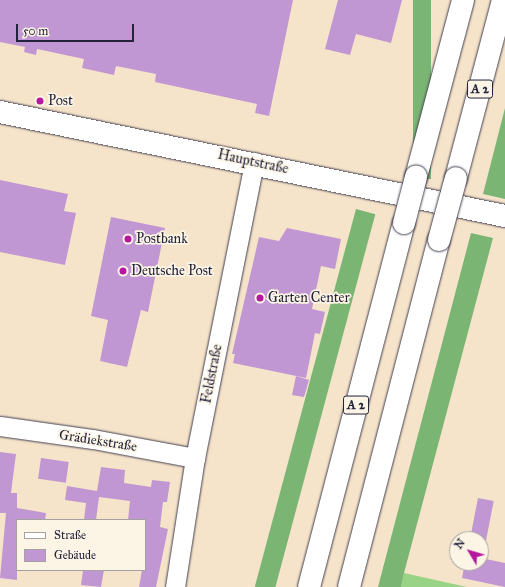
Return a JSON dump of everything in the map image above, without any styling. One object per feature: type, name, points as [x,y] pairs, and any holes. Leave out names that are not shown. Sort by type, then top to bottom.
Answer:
[{"type":"main road","name":"A 2","points":[[309,587],[463,0]]},
{"type":"main road","name":"A 2","points":[[349,587],[503,0]]},
{"type":"main road","name":"Hauptstraße","points":[[0,112],[254,162],[505,216]]},
{"type":"street","name":"Feldstraße","points":[[175,587],[195,458],[254,162]]},
{"type":"street","name":"Grädiekstraße","points":[[0,426],[93,439],[195,458]]},
{"type":"green space","points":[[413,0],[431,0],[431,179],[413,179]]},
{"type":"green space","points":[[505,108],[505,199],[483,194]]},
{"type":"green space","points":[[356,209],[375,214],[275,587],[255,587]]},
{"type":"green space","points":[[471,233],[493,238],[401,587],[378,587]]},
{"type":"green space","points":[[404,573],[467,587],[401,587]]},
{"type":"building","points":[[0,0],[293,0],[269,116],[255,113],[257,104],[155,82],[156,74],[116,66],[114,75],[82,68],[84,59],[37,49],[36,55],[24,52],[25,47],[0,42]]},
{"type":"building","points":[[338,0],[402,0],[391,43],[356,34],[350,55],[325,49]]},
{"type":"building","points":[[0,180],[68,194],[64,211],[76,213],[65,265],[0,252]]},
{"type":"building","points":[[111,217],[165,228],[148,312],[141,310],[127,367],[100,361],[108,320],[91,316]]},
{"type":"building","points":[[287,228],[341,239],[335,269],[321,266],[312,309],[325,312],[320,334],[315,333],[306,378],[233,363],[235,354],[232,354],[259,237],[279,241]]},
{"type":"building","points":[[296,376],[309,380],[304,397],[292,395]]},
{"type":"building","points":[[0,452],[16,454],[11,493],[17,493],[17,508],[46,513],[45,519],[16,519],[17,580],[0,578],[6,513],[0,513]]},
{"type":"building","points":[[41,458],[69,462],[66,483],[38,479]]},
{"type":"building","points":[[101,467],[125,470],[124,483],[151,487],[152,480],[170,482],[167,502],[163,502],[160,527],[168,529],[156,587],[139,587],[142,571],[146,571],[146,519],[128,519],[130,501],[99,497],[96,519],[84,519],[86,503],[65,500],[67,486],[97,491]]},
{"type":"building","points":[[478,498],[494,501],[488,531],[472,531]]},
{"type":"building","points":[[489,560],[505,563],[505,587],[462,578],[463,571],[489,571]]},
{"type":"building","points":[[83,571],[104,571],[101,587],[81,585]]},
{"type":"place","name":"Post","points":[[40,101]]},
{"type":"place","name":"Postbank","points":[[128,239]]},
{"type":"place","name":"Deutsche Post","points":[[123,271]]},
{"type":"place","name":"Garten Center","points":[[260,298]]}]
